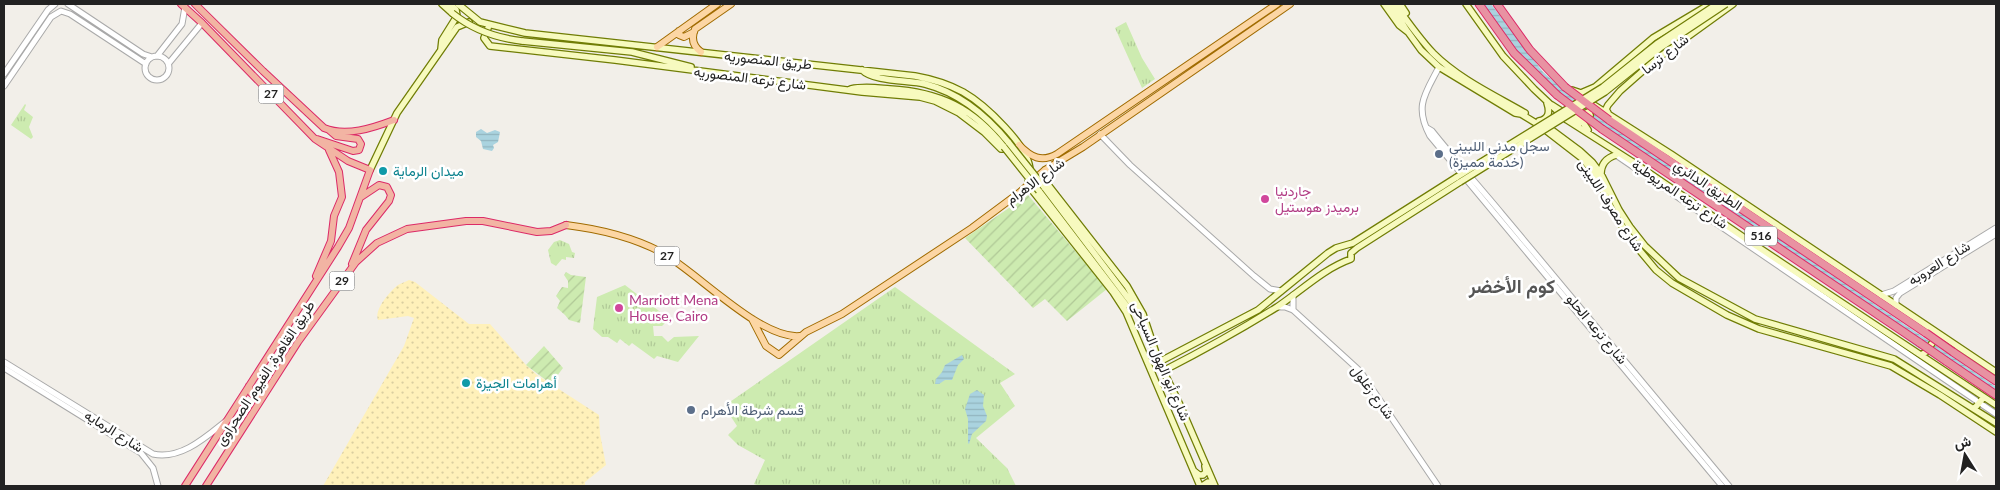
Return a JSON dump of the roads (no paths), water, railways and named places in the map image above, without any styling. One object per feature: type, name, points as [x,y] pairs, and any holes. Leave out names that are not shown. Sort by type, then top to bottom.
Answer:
[{"type":"highway","name":"27","points":[[195,4],[304,111],[320,126],[328,129]]},
{"type":"highway","name":"الطريق الدائري","points":[[1479,4],[1504,41],[1524,64],[1575,109],[1996,395]]},
{"type":"highway","name":"الطريق الدائري","points":[[1498,4],[1538,59],[1565,87],[1582,101],[1996,381]]},
{"type":"highway","name":"27","points":[[183,5],[315,139],[348,161],[370,170]]},
{"type":"highway","points":[[328,129],[362,130],[394,120]]},
{"type":"highway","points":[[315,139],[330,142],[353,151],[361,147],[361,142],[358,139],[336,136],[328,129]]},
{"type":"highway","points":[[308,294],[331,241],[334,216],[342,197],[338,172],[329,149]]},
{"type":"highway","name":"طريق القاهرة, الفيوم الصحراوى","points":[[185,486],[344,237],[370,170]]},
{"type":"highway","points":[[352,268],[363,236],[389,201],[391,192],[385,186],[379,185],[360,198]]},
{"type":"highway","name":"طريق القاهرة, الفيوم الصحراوى","points":[[206,486],[298,342],[352,268],[377,243],[395,233],[414,228],[478,221],[527,231],[543,232],[566,225]]},
{"type":"highway","points":[[249,386],[251,393],[255,396],[264,394]]},
{"type":"main road","points":[[442,4],[465,23],[500,37],[522,42],[632,52],[704,72]]},
{"type":"main road","points":[[441,49],[442,40],[457,16],[456,10],[450,4]]},
{"type":"main road","name":"طريق المنصوريه","points":[[458,4],[476,20],[491,26],[525,33],[928,78],[959,90],[987,110],[1016,142],[1030,163],[1029,187]]},
{"type":"main road","points":[[657,47],[716,4]]},
{"type":"main road","points":[[679,31],[679,35],[684,37],[694,32],[698,26],[731,4]]},
{"type":"main road","name":"شارع الاهرام","points":[[1016,142],[1030,156],[1044,159],[1050,158],[1277,4]]},
{"type":"main road","name":"شارع الاهرام","points":[[752,319],[766,346],[779,355],[800,336],[858,304],[972,228],[1029,187],[1045,170],[1290,4]]},
{"type":"main road","name":"شارع مصرف اللبينى","points":[[1384,4],[1399,25],[1410,29],[1434,54],[1454,71],[1539,121],[1580,151],[1601,174],[1618,210],[1636,235],[1672,273],[1690,285],[1755,319],[1894,360],[1912,369],[1996,423]]},
{"type":"main road","points":[[1390,4],[1410,29]]},
{"type":"main road","points":[[1395,4],[1410,29]]},
{"type":"main road","name":"شارع مصرف اللبينى","points":[[1400,4],[1408,16],[1410,29],[1421,50],[1439,67],[1515,113],[1521,114],[1539,124],[1583,158],[1598,179],[1609,205],[1631,240],[1656,270],[1672,283],[1727,315],[1759,329],[1891,366],[1940,395],[1996,432]]},
{"type":"main road","name":"شارع ترعه المريوطية","points":[[1466,4],[1503,56],[1567,120],[1996,406]]},
{"type":"main road","name":"شارع ترعه المريوطية","points":[[1498,4],[1531,49],[1572,90],[1996,372]]},
{"type":"main road","name":"شارع ترسا","points":[[1572,90],[1581,93],[1585,92],[1606,78],[1652,38],[1710,4]]},
{"type":"main road","points":[[1164,371],[1277,307],[1330,269],[1351,259],[1350,256],[1357,248],[1603,86],[1658,43],[1717,4]]},
{"type":"main road","points":[[1159,362],[1253,313],[1336,248],[1353,244],[1606,92],[1660,48],[1726,4]]},
{"type":"main road","name":"شارع ترسا","points":[[1603,110],[1617,94],[1654,61],[1733,4]]},
{"type":"main road","points":[[370,170],[394,120],[441,49],[457,27],[476,20]]},
{"type":"main road","name":"شارع ترعه المنصوريه","points":[[491,26],[486,30],[484,36],[485,42],[490,46],[847,90],[912,96],[935,101],[966,118],[1001,149],[1011,147],[1016,142]]},
{"type":"main road","points":[[694,32],[694,43],[701,52]]},
{"type":"main road","points":[[1184,66],[1189,74]]},
{"type":"main road","points":[[862,70],[873,77],[917,82],[939,89],[960,99],[982,115],[1000,132],[1131,302],[1140,308]]},
{"type":"main road","points":[[1171,75],[1176,78],[1176,82]]},
{"type":"main road","points":[[1606,78],[1609,91],[1617,94]]},
{"type":"main road","points":[[847,90],[865,87],[920,92],[947,100],[975,117],[996,136],[1119,293],[1127,306],[1130,319]]},
{"type":"main road","points":[[1539,121],[1545,119],[1549,112],[1549,102],[1560,108],[1588,130]]},
{"type":"main road","points":[[1572,118],[1582,118],[1592,112],[1603,110]]},
{"type":"main road","points":[[1582,118],[1582,123],[1594,137]]},
{"type":"main road","points":[[1601,174],[1604,163],[1608,158],[1616,155]]},
{"type":"main road","points":[[1029,187],[1035,182],[1045,181],[1045,170]]},
{"type":"main road","name":"شارع أبو الهول السياحى","points":[[1045,181],[1127,286],[1140,308],[1159,362],[1214,486]]},
{"type":"main road","name":"شارع أبو الهول السياحى","points":[[1029,187],[1113,292],[1130,319],[1201,486]]},
{"type":"main road","name":"27","points":[[566,225],[620,236],[656,250],[690,271],[752,319],[782,335],[800,336]]},
{"type":"main road","points":[[1921,355],[1926,352],[1938,333]]},
{"type":"main road","points":[[1927,359],[1928,354],[1939,339],[1944,336]]},
{"type":"main road","points":[[1172,355],[1173,362],[1176,364]]},
{"type":"main road","points":[[1974,409],[1984,397]]},
{"type":"main road","points":[[1193,469],[1197,474],[1203,475],[1206,472],[1205,464]]},
{"type":"main road","points":[[1201,486],[1208,482],[1214,486]]},
{"type":"street","points":[[4,74],[48,10],[55,4]]},
{"type":"street","points":[[68,4],[143,54],[164,58],[168,63],[168,74],[158,80],[151,79],[147,75],[146,64]]},
{"type":"street","points":[[146,64],[182,24],[183,5]]},
{"type":"street","points":[[4,86],[51,17],[58,12],[70,14],[146,64]]},
{"type":"street","points":[[168,63],[202,23]]},
{"type":"street","name":"شارع ترعه الحلو","points":[[1439,67],[1422,104],[1422,115],[1430,136],[1713,470],[1729,486]]},
{"type":"street","points":[[1100,134],[1130,165],[1270,289],[1280,291]]},
{"type":"street","points":[[1616,155],[1673,191],[1996,414]]},
{"type":"street","name":"شارع العروبه","points":[[1896,305],[1897,296],[1909,285],[1996,228]]},
{"type":"street","name":"شارع العروبه","points":[[1881,295],[1909,285],[1996,234]]},
{"type":"street","points":[[1270,289],[1272,299]]},
{"type":"street","points":[[1277,307],[1293,310],[1293,295]]},
{"type":"street","name":"شارع زغلول","points":[[1293,310],[1360,371],[1438,486]]},
{"type":"street","name":"شارع الرمايه","points":[[4,362],[129,443],[147,459],[155,473],[158,486]]},
{"type":"street","name":"شارع الرمايه","points":[[4,368],[129,443],[153,454],[169,455],[196,443],[226,420]]},
{"type":"street","name":"شارع ترعه الحلو","points":[[1713,470],[1722,486]]},
{"type":"water","points":[[1478,4],[1491,4],[1543,72],[1579,103],[1996,387],[1996,399],[1914,345],[1882,321],[1694,193],[1530,72]]},
{"type":"water","points":[[481,129],[487,133],[495,130],[500,132],[498,142],[493,145],[492,151],[483,149],[481,141],[476,137],[476,132]]},
{"type":"water","points":[[962,355],[964,359],[958,365],[952,380],[945,380],[935,384],[945,365]]},
{"type":"water","points":[[977,390],[984,395],[983,406],[987,416],[986,421],[972,434],[969,444],[968,419],[965,409],[970,394]]},
{"type":"place","name":"سجل مدني اللبيني (خدمة مميزة)","points":[[1439,154]]},
{"type":"place","name":"ميدان الرماية","points":[[383,171]]},
{"type":"place","name":"جاردنيا برميدز هوستيل","points":[[1265,199]]},
{"type":"place","name":"Marriott Mena House, Cairo","points":[[619,308]]},
{"type":"place","name":"أهرامات الجيزة","points":[[466,383]]},
{"type":"place","name":"قسم شرطة الأهرام","points":[[691,410]]},
{"type":"district","name":"كوم الأخضر","points":[[1512,286]]}]
